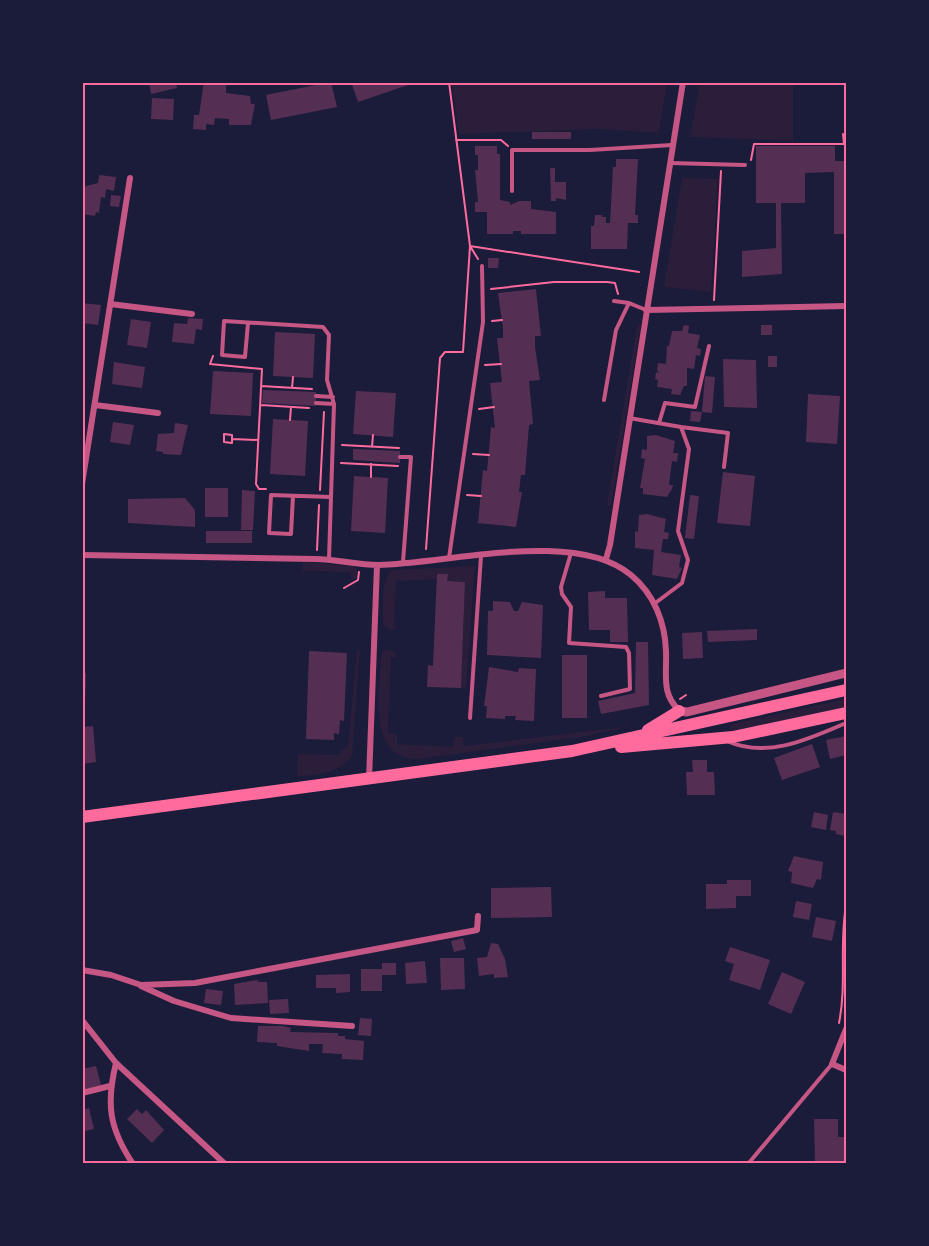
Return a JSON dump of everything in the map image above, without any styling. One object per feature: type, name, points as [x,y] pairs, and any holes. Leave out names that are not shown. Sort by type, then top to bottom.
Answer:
[{"type":"main road","points":[[572,751],[846,690]]},
{"type":"main road","points":[[631,738],[679,711]]},
{"type":"main road","points":[[82,817],[572,751],[768,732],[846,713]]},
{"type":"street","points":[[606,559],[683,82]]},
{"type":"street","points":[[82,484],[130,178]]},
{"type":"street","points":[[110,304],[192,314]]},
{"type":"street","points":[[646,310],[846,306]]},
{"type":"street","points":[[95,405],[158,412]]},
{"type":"street","points":[[82,555],[329,559],[377,565],[538,551],[572,552],[606,559],[634,577],[654,604],[663,627],[666,694],[679,711],[687,712],[846,674]]},
{"type":"street","points":[[369,780],[377,565]]},
{"type":"street","points":[[141,985],[195,982],[477,930],[478,916]]},
{"type":"street","points":[[82,970],[111,975],[141,985],[174,1001],[231,1018],[352,1026]]},
{"type":"street","points":[[82,1020],[116,1063],[225,1164]]},
{"type":"street","points":[[846,1029],[832,1064],[846,1070]]},
{"type":"street","points":[[116,1063],[110,1086],[113,1126],[133,1164]]},
{"type":"street","points":[[82,1094],[110,1086]]},
{"type":"lane","points":[[512,191],[512,150],[590,150],[672,145]]},
{"type":"lane","points":[[670,163],[745,165]]},
{"type":"lane","points":[[449,558],[483,322],[482,266]]},
{"type":"lane","points":[[614,301],[629,303],[646,310]]},
{"type":"lane","points":[[604,400],[616,330],[629,303]]},
{"type":"lane","points":[[248,322],[245,357],[222,355],[224,321],[248,322],[323,327],[329,335],[327,380],[334,404],[329,559]]},
{"type":"lane","points":[[659,423],[664,403],[695,407],[709,346]]},
{"type":"lane","points":[[316,396],[333,397]]},
{"type":"lane","points":[[316,403],[334,404]]},
{"type":"lane","points":[[629,418],[728,433],[724,467]]},
{"type":"lane","points":[[654,604],[681,583],[688,560],[678,531],[689,448],[681,427]]},
{"type":"lane","points":[[400,457],[411,457],[403,562]]},
{"type":"lane","points":[[293,496],[291,534],[269,533],[271,495],[331,497]]},
{"type":"lane","points":[[572,552],[561,587],[562,594],[571,607],[569,643],[626,647],[629,653],[630,689],[601,696]]},
{"type":"lane","points":[[470,717],[481,556]]},
{"type":"lane","points":[[720,738],[746,748],[776,747],[846,723]]},
{"type":"lane","points":[[748,1164],[832,1064]]},
{"type":"path","points":[[426,549],[440,357],[446,352],[463,352],[470,246],[449,82]]},
{"type":"path","points":[[745,165],[753,160],[754,144],[845,144],[843,134]]},
{"type":"path","points":[[456,140],[501,140],[512,150]]},
{"type":"path","points":[[714,300],[722,164]]},
{"type":"path","points":[[470,246],[482,266]]},
{"type":"path","points":[[470,246],[639,272]]},
{"type":"path","points":[[482,290],[554,282],[607,282],[615,284],[621,302]]},
{"type":"path","points":[[483,322],[502,320]]},
{"type":"path","points":[[222,355],[212,357],[210,364],[262,369],[256,484],[259,489],[269,490]]},
{"type":"path","points":[[477,366],[501,364]]},
{"type":"path","points":[[292,388],[293,377]]},
{"type":"path","points":[[261,386],[331,390]]},
{"type":"path","points":[[260,405],[313,408]]},
{"type":"path","points":[[290,420],[291,407]]},
{"type":"path","points":[[470,410],[494,407]]},
{"type":"path","points":[[316,559],[324,409]]},
{"type":"path","points":[[372,447],[373,435]]},
{"type":"path","points":[[232,439],[258,440]]},
{"type":"path","points":[[333,444],[411,449],[411,457]]},
{"type":"path","points":[[464,453],[489,455]]},
{"type":"path","points":[[332,462],[411,466]]},
{"type":"path","points":[[370,477],[371,464]]},
{"type":"path","points":[[458,494],[481,496]]},
{"type":"path","points":[[344,588],[358,580],[359,569]]},
{"type":"path","points":[[837,1032],[843,1002],[843,921],[846,906]]},
{"type":"path","points":[[846,1124],[846,1137]]},
{"type":"shaded area","points":[[452,82],[667,83],[659,133],[599,129],[459,134]]},
{"type":"shaded area","points":[[700,83],[793,83],[793,141],[690,137]]},
{"type":"shaded area","points":[[682,178],[718,179],[711,292],[664,287]]},
{"type":"shaded area","points":[[641,323],[611,506],[607,505],[637,326]]},
{"type":"shaded area","points":[[303,562],[354,566],[358,571],[357,579],[351,579],[351,572],[303,571]]},
{"type":"shaded area","points":[[475,566],[466,689],[461,688],[465,582],[447,581],[447,574],[438,574],[437,579],[396,581],[394,627],[397,627],[392,631],[383,625],[383,595],[386,580],[393,570]]},
{"type":"shaded area","points":[[360,649],[352,756],[335,770],[297,777],[298,754],[340,755],[340,751],[348,746],[357,650]]},
{"type":"shaded area","points":[[390,649],[396,657],[391,657],[388,733],[397,734],[397,744],[453,747],[454,737],[463,737],[463,746],[633,726],[581,737],[418,759],[401,756],[390,748],[383,735],[380,720],[381,656],[384,651]]},
{"type":"shaded area","points":[[846,699],[846,708],[732,732],[729,728],[732,724]]},
{"type":"building","points":[[149,82],[176,82],[177,88],[151,94]]},
{"type":"building","points":[[204,82],[221,82],[226,85],[226,93],[250,96],[251,104],[255,104],[251,125],[229,125],[229,119],[215,118],[214,125],[206,124],[206,130],[193,129],[194,115],[199,115]]},
{"type":"building","points":[[331,82],[337,107],[271,120],[266,95]]},
{"type":"building","points":[[351,82],[414,82],[414,83],[358,102]]},
{"type":"building","points":[[152,98],[174,99],[173,120],[151,119]]},
{"type":"building","points":[[532,132],[571,132],[571,139],[532,139]]},
{"type":"building","points":[[475,146],[497,146],[497,154],[500,154],[500,200],[510,202],[510,205],[519,201],[531,201],[531,209],[556,212],[556,234],[521,234],[521,231],[513,231],[513,234],[487,234],[487,212],[475,212],[475,202],[478,202],[475,170],[478,170],[478,155],[475,155]]},
{"type":"building","points":[[756,146],[835,146],[835,161],[846,161],[846,234],[834,234],[834,172],[805,173],[805,203],[781,203],[782,274],[742,277],[742,251],[776,248],[776,203],[756,203]]},
{"type":"building","points":[[616,159],[638,159],[635,215],[638,215],[638,223],[628,223],[627,249],[591,249],[591,226],[594,226],[595,215],[606,217],[606,223],[610,223],[613,167],[616,167]]},
{"type":"building","points":[[550,168],[555,168],[555,182],[566,182],[566,200],[556,198],[556,201],[551,201]]},
{"type":"building","points":[[99,175],[116,177],[114,191],[106,189],[105,198],[101,197],[99,213],[96,212],[95,216],[82,214],[82,187],[98,183]]},
{"type":"building","points":[[111,195],[121,196],[119,207],[110,206]]},
{"type":"building","points":[[488,258],[499,258],[498,268],[488,268]]},
{"type":"building","points":[[536,289],[541,336],[535,336],[535,347],[540,380],[529,381],[533,424],[529,425],[525,475],[521,475],[519,492],[522,492],[516,527],[478,523],[483,470],[487,471],[491,427],[495,428],[490,383],[502,382],[497,338],[503,338],[503,328],[498,293]]},
{"type":"building","points":[[82,303],[101,305],[98,325],[82,323]]},
{"type":"building","points":[[188,318],[203,319],[202,330],[196,329],[194,344],[172,342],[174,323],[187,324]]},
{"type":"building","points":[[131,319],[151,322],[147,348],[127,345]]},
{"type":"building","points":[[684,325],[689,326],[688,333],[700,335],[697,348],[701,349],[700,356],[696,355],[694,369],[687,368],[687,386],[684,386],[680,395],[671,394],[672,389],[657,387],[656,372],[659,373],[658,363],[666,364],[667,346],[669,346],[672,331],[682,331]]},
{"type":"building","points":[[761,325],[772,325],[772,335],[761,335]]},
{"type":"building","points":[[275,332],[315,334],[313,378],[273,376]]},
{"type":"building","points":[[768,356],[777,356],[777,367],[768,367]]},
{"type":"building","points":[[723,359],[756,360],[757,408],[724,407]]},
{"type":"building","points":[[114,362],[145,367],[142,388],[112,384]]},
{"type":"building","points":[[213,371],[253,373],[251,416],[210,414]]},
{"type":"building","points":[[705,376],[715,377],[712,413],[702,412]]},
{"type":"building","points":[[263,390],[316,392],[316,406],[262,403]]},
{"type":"building","points":[[356,391],[396,393],[393,437],[353,434]]},
{"type":"building","points":[[808,394],[840,396],[837,444],[806,442]]},
{"type":"building","points":[[691,411],[702,412],[700,422],[690,421]]},
{"type":"building","points":[[273,419],[308,421],[305,476],[270,474]]},
{"type":"building","points":[[113,422],[134,425],[130,445],[110,442]]},
{"type":"building","points":[[175,423],[188,425],[181,455],[163,454],[163,452],[156,451],[158,434],[174,433]]},
{"type":"building","points":[[656,435],[675,441],[673,453],[678,453],[677,462],[672,461],[669,485],[673,485],[667,497],[643,494],[643,488],[640,488],[645,459],[641,458],[642,449],[647,450],[647,436]]},
{"type":"building","points":[[353,449],[400,451],[400,463],[353,460]]},
{"type":"building","points":[[723,472],[755,476],[750,526],[717,523]]},
{"type":"building","points":[[354,476],[388,478],[385,533],[351,531]]},
{"type":"building","points":[[205,488],[228,488],[228,517],[205,517]]},
{"type":"building","points":[[242,490],[255,491],[253,530],[241,530]]},
{"type":"building","points":[[690,495],[699,496],[694,539],[685,538]]},
{"type":"building","points":[[185,498],[195,510],[195,527],[128,523],[128,499]]},
{"type":"building","points":[[647,514],[666,519],[664,532],[669,533],[668,539],[663,539],[661,552],[681,555],[679,567],[682,568],[677,579],[652,575],[654,550],[635,548],[635,531],[638,532],[639,515]]},
{"type":"building","points":[[206,531],[252,531],[252,543],[206,543]]},
{"type":"building","points":[[437,574],[448,574],[447,581],[465,582],[461,688],[427,687],[428,665],[433,666]]},
{"type":"building","points":[[605,591],[605,598],[627,598],[628,642],[610,642],[610,630],[589,630],[588,592]]},
{"type":"building","points":[[493,601],[510,602],[514,611],[518,611],[522,602],[543,605],[541,658],[487,655],[488,611],[493,611]]},
{"type":"building","points":[[757,629],[757,640],[708,642],[707,631]]},
{"type":"building","points":[[702,632],[703,658],[683,659],[682,633]]},
{"type":"building","points":[[636,642],[648,642],[649,705],[601,714],[598,701],[635,693]]},
{"type":"building","points":[[309,651],[347,653],[344,721],[340,720],[339,734],[334,733],[334,740],[306,739]]},
{"type":"building","points":[[562,655],[587,655],[587,718],[562,718]]},
{"type":"building","points":[[489,667],[518,672],[519,668],[536,669],[534,721],[515,720],[516,716],[505,716],[505,719],[486,718],[487,706],[484,706]]},
{"type":"building","points":[[82,673],[86,673],[85,705],[82,705]]},
{"type":"building","points":[[93,726],[96,762],[82,764],[82,727]]},
{"type":"building","points":[[846,736],[846,755],[830,759],[826,740]]},
{"type":"building","points":[[812,744],[820,767],[782,780],[774,758]]},
{"type":"building","points":[[692,760],[707,760],[707,772],[714,772],[715,795],[687,795],[686,772],[693,772]]},
{"type":"building","points":[[814,812],[828,815],[826,830],[811,827]]},
{"type":"building","points":[[833,812],[846,814],[846,836],[830,830]]},
{"type":"building","points":[[794,856],[823,862],[821,880],[817,879],[813,888],[791,883],[792,872],[788,871]]},
{"type":"building","points":[[727,880],[751,880],[751,896],[736,896],[736,908],[706,909],[706,884],[727,884]]},
{"type":"building","points":[[551,887],[552,917],[491,918],[491,888]]},
{"type":"building","points":[[796,901],[812,904],[809,920],[793,917]]},
{"type":"building","points":[[816,917],[836,921],[832,941],[812,937]]},
{"type":"building","points":[[463,938],[466,949],[454,952],[451,941]]},
{"type":"building","points":[[491,943],[498,944],[505,959],[508,977],[494,978],[494,974],[479,976],[477,958],[487,957]]},
{"type":"building","points":[[730,947],[770,960],[760,990],[729,980],[734,964],[725,961]]},
{"type":"building","points":[[440,958],[464,958],[465,989],[441,990]]},
{"type":"building","points":[[425,961],[427,983],[406,984],[405,963]]},
{"type":"building","points":[[382,963],[396,963],[396,975],[382,975],[382,991],[361,991],[361,969],[382,969]]},
{"type":"building","points":[[782,972],[805,982],[791,1014],[768,1004]]},
{"type":"building","points":[[350,974],[350,992],[336,993],[336,988],[316,988],[316,975]]},
{"type":"building","points":[[258,980],[258,982],[267,982],[268,1003],[235,1005],[234,984]]},
{"type":"building","points":[[206,989],[223,991],[221,1005],[204,1003]]},
{"type":"building","points":[[288,999],[289,1013],[270,1014],[269,1000]]},
{"type":"building","points":[[360,1018],[372,1019],[371,1036],[358,1035]]},
{"type":"building","points":[[258,1026],[283,1026],[291,1028],[290,1032],[338,1033],[338,1036],[345,1036],[345,1039],[364,1041],[363,1060],[342,1059],[342,1054],[322,1053],[323,1044],[309,1044],[309,1051],[277,1046],[277,1043],[257,1042]]},
{"type":"building","points":[[96,1066],[101,1085],[82,1090],[82,1069]]},
{"type":"building","points":[[89,1108],[94,1129],[82,1132],[82,1110]]},
{"type":"building","points":[[137,1109],[142,1114],[146,1110],[164,1130],[152,1143],[127,1119]]},
{"type":"building","points":[[814,1119],[838,1119],[838,1137],[846,1137],[846,1164],[815,1164]]}]
